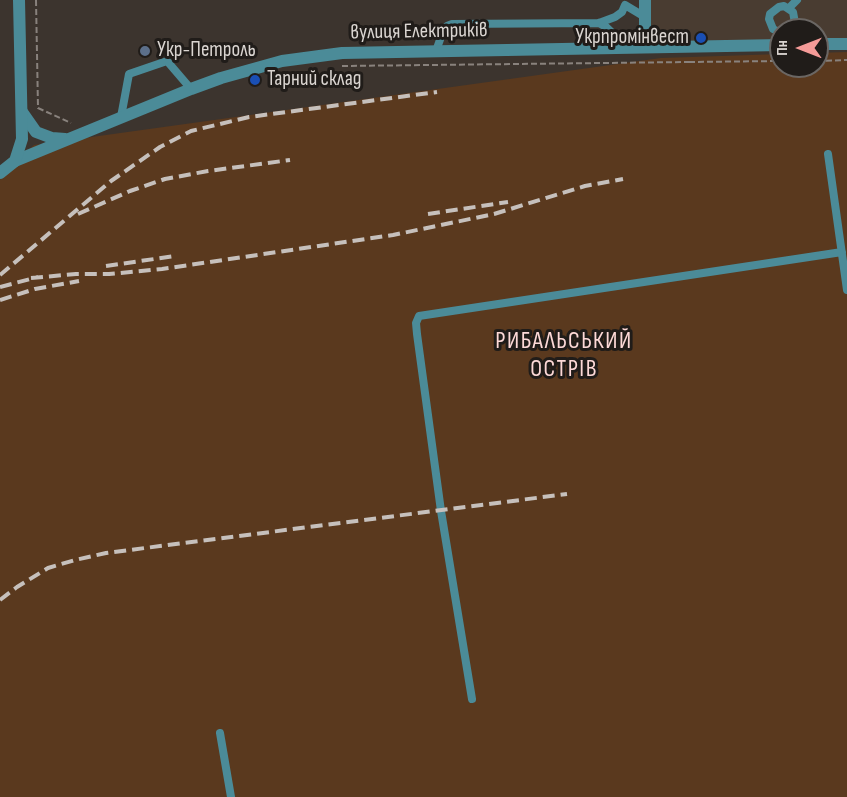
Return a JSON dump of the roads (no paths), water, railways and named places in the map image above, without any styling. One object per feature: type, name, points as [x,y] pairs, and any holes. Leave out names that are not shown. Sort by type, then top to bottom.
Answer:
[{"type":"street","points":[[15,161],[22,139],[19,0]]},
{"type":"street","points":[[645,0],[645,47]]},
{"type":"street","points":[[829,44],[847,44]]},
{"type":"street","name":"вулиця Електриків","points":[[0,173],[15,161],[191,89],[282,61],[342,53],[769,45]]},
{"type":"street","points":[[22,112],[30,126],[41,135],[73,139]]},
{"type":"lane","points":[[769,0],[774,9]]},
{"type":"lane","points":[[789,8],[797,0]]},
{"type":"lane","points":[[436,51],[442,34],[447,26],[452,24],[599,23],[622,12],[625,2],[645,17]]},
{"type":"lane","points":[[770,18],[774,9],[784,6],[789,8],[795,18]]},
{"type":"lane","points":[[599,23],[627,47]]},
{"type":"lane","points":[[121,117],[129,74],[167,60],[191,89]]},
{"type":"lane","points":[[828,154],[847,290]]},
{"type":"lane","points":[[472,699],[441,511],[417,334],[418,318],[428,314],[842,252]]},
{"type":"lane","points":[[219,733],[231,797]]},
{"type":"railway","points":[[0,275],[111,181],[160,147],[191,131],[249,117],[437,92]]},
{"type":"railway","points":[[78,214],[130,191],[165,179],[290,160]]},
{"type":"railway","points":[[31,278],[162,269],[393,235],[494,214],[585,186],[623,179]]},
{"type":"railway","points":[[428,214],[508,202]]},
{"type":"railway","points":[[106,266],[175,256]]},
{"type":"railway","points":[[0,287],[38,277]]},
{"type":"railway","points":[[0,300],[35,289],[79,281]]},
{"type":"railway","points":[[0,600],[48,568],[106,553],[567,494]]},
{"type":"place","name":"Укрпромінвест","points":[[701,38]]},
{"type":"place","name":"Укр-Петроль","points":[[145,51]]},
{"type":"place","name":"Тарний склад","points":[[255,80]]},
{"type":"district","name":"РИБАЛЬСЬКИЙ ОСТРІВ","points":[[564,356]]}]
